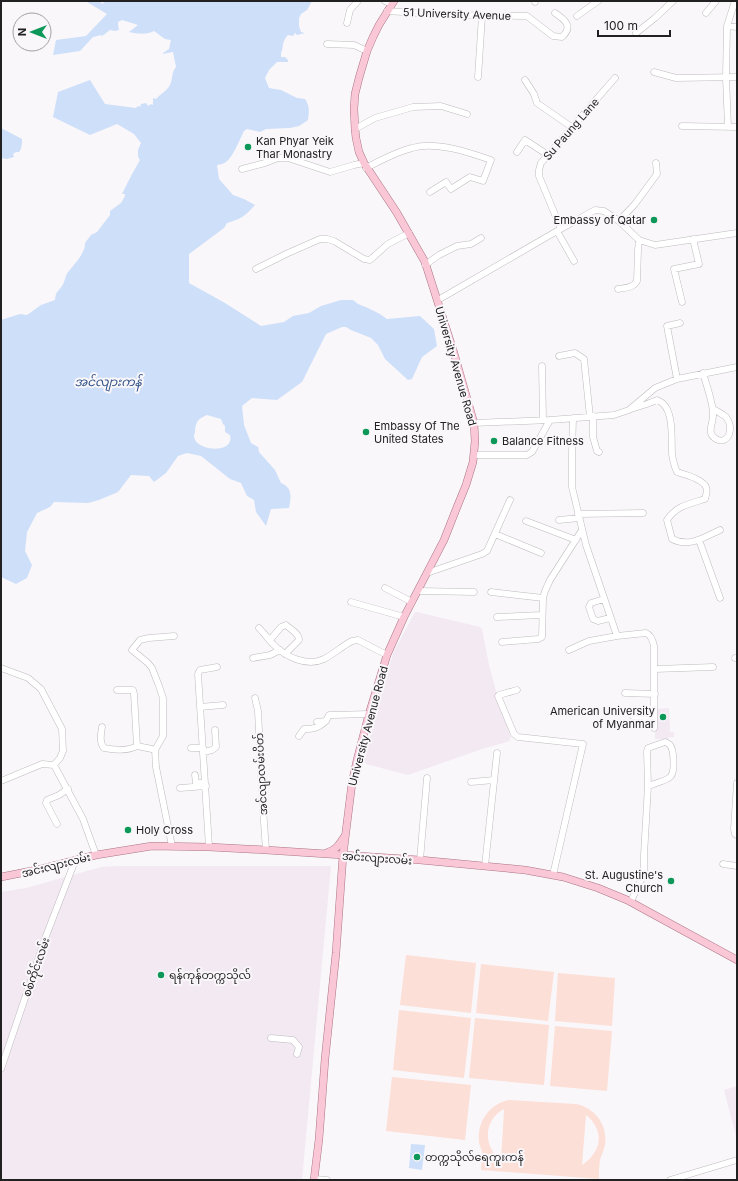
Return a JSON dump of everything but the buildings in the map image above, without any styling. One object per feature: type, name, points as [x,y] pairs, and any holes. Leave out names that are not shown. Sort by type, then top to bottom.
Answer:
[{"type":"main road","name":"University Avenue Road","points":[[314,1179],[336,953],[343,855],[352,783],[369,714],[387,655],[404,617],[444,540],[466,485],[473,462],[475,441],[474,423],[438,300],[425,265],[409,233],[365,166],[359,152],[355,129],[355,94],[367,51],[390,2]]},
{"type":"main road","points":[[323,854],[332,852],[337,848],[346,833]]},
{"type":"main road","name":"အင်းလျားလမ်း","points":[[1,878],[96,855],[145,847],[172,846],[266,850],[420,860],[525,870],[553,875],[598,888],[631,901],[737,960]]},
{"type":"street","points":[[347,23],[350,10],[358,1]]},
{"type":"street","points":[[577,16],[598,1]]},
{"type":"street","points":[[636,33],[673,1]]},
{"type":"street","points":[[706,13],[716,1]]},
{"type":"street","points":[[728,127],[726,76],[727,26],[735,1]]},
{"type":"street","name":"51 University Avenue","points":[[387,11],[482,16],[527,16],[553,36],[562,37],[566,33],[568,27],[566,21],[555,12]]},
{"type":"street","points":[[478,77],[482,16]]},
{"type":"street","points":[[727,26],[737,27]]},
{"type":"street","points":[[327,44],[354,45],[367,51]]},
{"type":"street","points":[[654,72],[676,78],[737,77]]},
{"type":"street","name":"Su Paung Lane","points":[[574,261],[559,230],[539,176],[539,170],[541,164],[615,78]]},
{"type":"street","points":[[525,80],[534,94],[537,103],[573,128]]},
{"type":"street","points":[[355,129],[375,118],[413,107],[441,106],[467,114]]},
{"type":"street","points":[[682,126],[737,127]]},
{"type":"street","points":[[517,152],[525,140],[548,156]]},
{"type":"street","points":[[242,169],[278,158],[288,158],[330,172],[354,165],[365,166],[412,148],[432,145],[443,146],[491,160],[483,181],[470,177],[451,189],[446,182],[430,192]]},
{"type":"street","points":[[619,221],[636,204],[657,174],[656,163]]},
{"type":"street","points":[[438,300],[595,210],[604,211],[619,221],[640,240],[654,245],[737,233]]},
{"type":"street","points":[[256,269],[320,239],[334,241],[364,259],[370,260],[388,244],[409,233]]},
{"type":"street","points":[[425,265],[439,255],[457,246],[471,244],[481,238]]},
{"type":"street","points":[[682,302],[674,269],[699,264],[693,239]]},
{"type":"street","points":[[618,289],[635,285],[637,281],[638,250],[640,240]]},
{"type":"street","points":[[677,379],[667,326],[680,322]]},
{"type":"street","points":[[559,356],[574,354],[584,359],[593,437],[596,451],[599,452]]},
{"type":"street","points":[[474,455],[527,454],[532,452],[547,420],[542,366]]},
{"type":"street","points":[[629,410],[655,388],[677,379],[737,367]]},
{"type":"street","points":[[703,373],[713,409],[710,429],[711,433],[716,439],[726,439],[731,430],[730,424],[726,417],[713,409]]},
{"type":"street","points":[[474,423],[614,415],[657,400],[662,402],[668,410],[671,422],[674,464],[677,472],[701,482],[706,486],[707,492],[705,500],[679,508],[671,514],[667,520],[672,539],[679,543],[689,543],[720,530]]},
{"type":"street","points":[[573,418],[572,487],[582,530],[616,636]]},
{"type":"street","points":[[427,573],[487,551],[510,500]]},
{"type":"street","points":[[559,520],[579,516],[644,513]]},
{"type":"street","points":[[526,521],[576,540]]},
{"type":"street","points":[[502,642],[542,637],[543,598],[550,580],[582,530]]},
{"type":"street","points":[[495,534],[541,553]]},
{"type":"street","points":[[699,540],[720,598]]},
{"type":"street","points":[[385,588],[412,602]]},
{"type":"street","points":[[418,591],[474,592]]},
{"type":"street","points":[[491,592],[543,598]]},
{"type":"street","points":[[604,599],[591,603],[589,607],[593,619],[598,621],[610,618]]},
{"type":"street","points":[[351,602],[404,617]]},
{"type":"street","points":[[497,617],[542,615]]},
{"type":"street","points":[[253,658],[282,652],[299,640],[299,637],[286,625],[281,627],[270,640]]},
{"type":"street","points":[[259,628],[282,652],[300,660],[311,662],[322,660],[352,641],[358,640],[387,655]]},
{"type":"street","points":[[569,650],[589,641],[616,636],[648,634],[654,646],[654,728]]},
{"type":"street","points":[[172,846],[156,767],[155,750],[163,736],[163,698],[160,686],[152,668],[132,650],[140,640],[174,636]]},
{"type":"street","points":[[209,847],[198,674],[200,670],[217,667]]},
{"type":"street","points":[[1,668],[28,678],[41,690],[44,695],[62,729],[63,751],[60,758],[54,765]]},
{"type":"street","points":[[655,669],[713,668]]},
{"type":"street","points":[[117,690],[133,690],[137,746]]},
{"type":"street","points":[[517,690],[498,696],[514,734],[518,737],[583,744],[553,875]]},
{"type":"street","points":[[625,694],[654,694]]},
{"type":"street","name":"အင်လျာလမ်းပိတ်","points":[[255,698],[258,711],[262,809],[266,850]]},
{"type":"street","points":[[200,707],[223,705]]},
{"type":"street","points":[[299,736],[304,729],[316,728],[322,725],[329,715],[369,714]]},
{"type":"street","points":[[633,716],[654,718]]},
{"type":"street","points":[[317,722],[326,720]]},
{"type":"street","points":[[102,727],[101,740],[104,748],[111,750],[123,750],[137,746],[155,750]]},
{"type":"street","points":[[191,748],[212,750],[216,747],[215,730]]},
{"type":"street","points":[[631,901],[642,881],[644,874],[648,786],[647,751],[648,748],[667,742],[673,752],[672,775],[670,778],[648,786]]},
{"type":"street","points":[[485,866],[497,754]]},
{"type":"street","points":[[1,781],[42,764],[47,763],[54,765],[83,819],[96,855]]},
{"type":"street","points":[[195,775],[196,783],[206,785]]},
{"type":"street","points":[[420,860],[426,778]]},
{"type":"street","points":[[471,782],[494,780]]},
{"type":"street","points":[[737,783],[734,829],[735,834],[737,835]]},
{"type":"street","points":[[180,788],[206,785]]},
{"type":"street","points":[[57,824],[46,803],[47,800],[68,789]]},
{"type":"street","points":[[723,864],[737,866]]},
{"type":"street","name":"စစ်ကိုင်းလမ်း","points":[[1,1069],[46,936],[73,866]]},
{"type":"street","points":[[271,1038],[294,1040],[299,1047],[297,1054]]},
{"type":"street","points":[[670,1180],[737,1160]]},
{"type":"street","points":[[314,1179],[327,1180]]},
{"type":"shaded area","points":[[415,612],[480,627],[482,629],[489,665],[501,709],[511,738],[509,739],[510,741],[482,749],[408,775],[366,764],[364,762],[381,692],[394,651]]},
{"type":"shaded area","name":"American University of Myanmar","points":[[669,708],[670,732],[674,732],[674,737],[669,737],[669,739],[655,739],[657,709]]},
{"type":"shaded area","name":"ရန်ကုန်တက္ကသိုလ်","points":[[331,866],[302,1180],[1,1180],[1,892],[26,888],[101,867]]},
{"type":"shaded area","points":[[406,955],[476,963],[471,1013],[400,1005]]},
{"type":"shaded area","points":[[481,964],[554,972],[548,1021],[476,1013]]},
{"type":"shaded area","points":[[558,973],[615,978],[612,1026],[555,1021]]},
{"type":"shaded area","points":[[399,1010],[471,1018],[464,1078],[393,1070]]},
{"type":"shaded area","points":[[475,1018],[549,1025],[544,1085],[469,1078]]},
{"type":"shaded area","points":[[555,1026],[612,1031],[607,1091],[550,1086]]},
{"type":"shaded area","points":[[392,1077],[471,1085],[465,1140],[386,1131]]},
{"type":"shaded area","points":[[737,1086],[737,1140],[724,1090]]},
{"type":"shaded area","points":[[509,1100],[576,1104],[589,1109],[599,1119],[605,1131],[605,1145],[600,1160],[599,1179],[481,1170],[482,1151],[479,1143],[479,1135],[482,1121],[490,1110],[502,1102]],"holes":[[[504,1110],[501,1160],[495,1155],[491,1148],[488,1134],[492,1120]],[[586,1115],[596,1127],[599,1141],[594,1154],[582,1165]]]},
{"type":"water","name":"အင်လျားကန်","points":[[99,1],[103,4],[104,1],[312,1],[307,10],[301,14],[299,18],[301,32],[305,33],[297,35],[295,33],[293,36],[288,35],[284,40],[281,57],[285,57],[288,62],[277,62],[269,70],[265,78],[269,88],[281,90],[297,98],[305,99],[309,111],[308,120],[299,126],[290,128],[266,129],[260,132],[247,129],[244,131],[229,160],[217,165],[219,179],[233,195],[255,205],[242,217],[227,223],[224,228],[189,254],[189,283],[225,303],[261,326],[284,322],[293,316],[309,313],[321,306],[341,300],[353,300],[387,319],[420,316],[434,329],[437,346],[422,357],[412,379],[408,380],[385,359],[378,345],[371,338],[346,327],[342,327],[326,334],[302,382],[277,400],[252,398],[242,406],[244,425],[251,443],[258,447],[259,452],[275,470],[281,483],[288,487],[290,493],[289,508],[271,509],[266,526],[256,512],[254,500],[247,496],[241,483],[230,479],[201,456],[187,453],[178,456],[166,473],[154,482],[149,476],[131,475],[118,492],[99,500],[88,503],[54,502],[50,507],[37,513],[27,532],[25,551],[32,565],[27,578],[16,584],[1,577],[1,320],[20,314],[27,315],[41,305],[55,300],[56,293],[63,284],[67,274],[82,254],[85,243],[91,235],[97,232],[110,215],[110,211],[121,203],[125,196],[125,194],[122,194],[140,160],[138,157],[138,150],[141,143],[134,134],[117,124],[90,135],[53,117],[58,92],[90,80],[105,104],[136,108],[138,106],[140,107],[141,104],[146,103],[148,106],[151,104],[153,105],[153,98],[156,99],[170,85],[173,72],[176,67],[173,52],[163,54],[169,49],[171,40],[165,39],[154,31],[142,34],[129,32],[138,25],[122,20],[118,22],[119,30],[110,30],[102,36],[93,37],[80,51],[53,55],[56,40],[86,36],[107,14],[87,2]],"holes":[[[207,415],[221,419],[225,426],[225,432],[230,435],[230,441],[227,446],[215,449],[208,448],[196,442],[194,436],[196,425],[200,419]]]},
{"type":"water","points":[[1,128],[22,139],[21,149],[19,152],[13,154],[14,157],[7,159],[1,158]]},
{"type":"water","name":"တက္ကသိုလ်ရေကူးကန်","points":[[411,1144],[425,1145],[422,1170],[409,1168]]},
{"type":"place","name":"Kan Phyar Yeik Thar Monastry","points":[[248,147]]},
{"type":"place","name":"Embassy of Qatar","points":[[654,220]]},
{"type":"place","name":"Embassy Of The United States","points":[[366,432]]},
{"type":"place","name":"Balance Fitness","points":[[494,441]]},
{"type":"place","name":"American University of Myanmar","points":[[663,717]]},
{"type":"place","name":"Holy Cross","points":[[128,830]]},
{"type":"place","name":"St. Augustine's Church","points":[[671,881]]},
{"type":"place","name":"ရန်ကုန်တက္ကသိုလ်","points":[[161,975]]},
{"type":"place","name":"တက္ကသိုလ်ရေကူးကန်","points":[[417,1157]]}]
